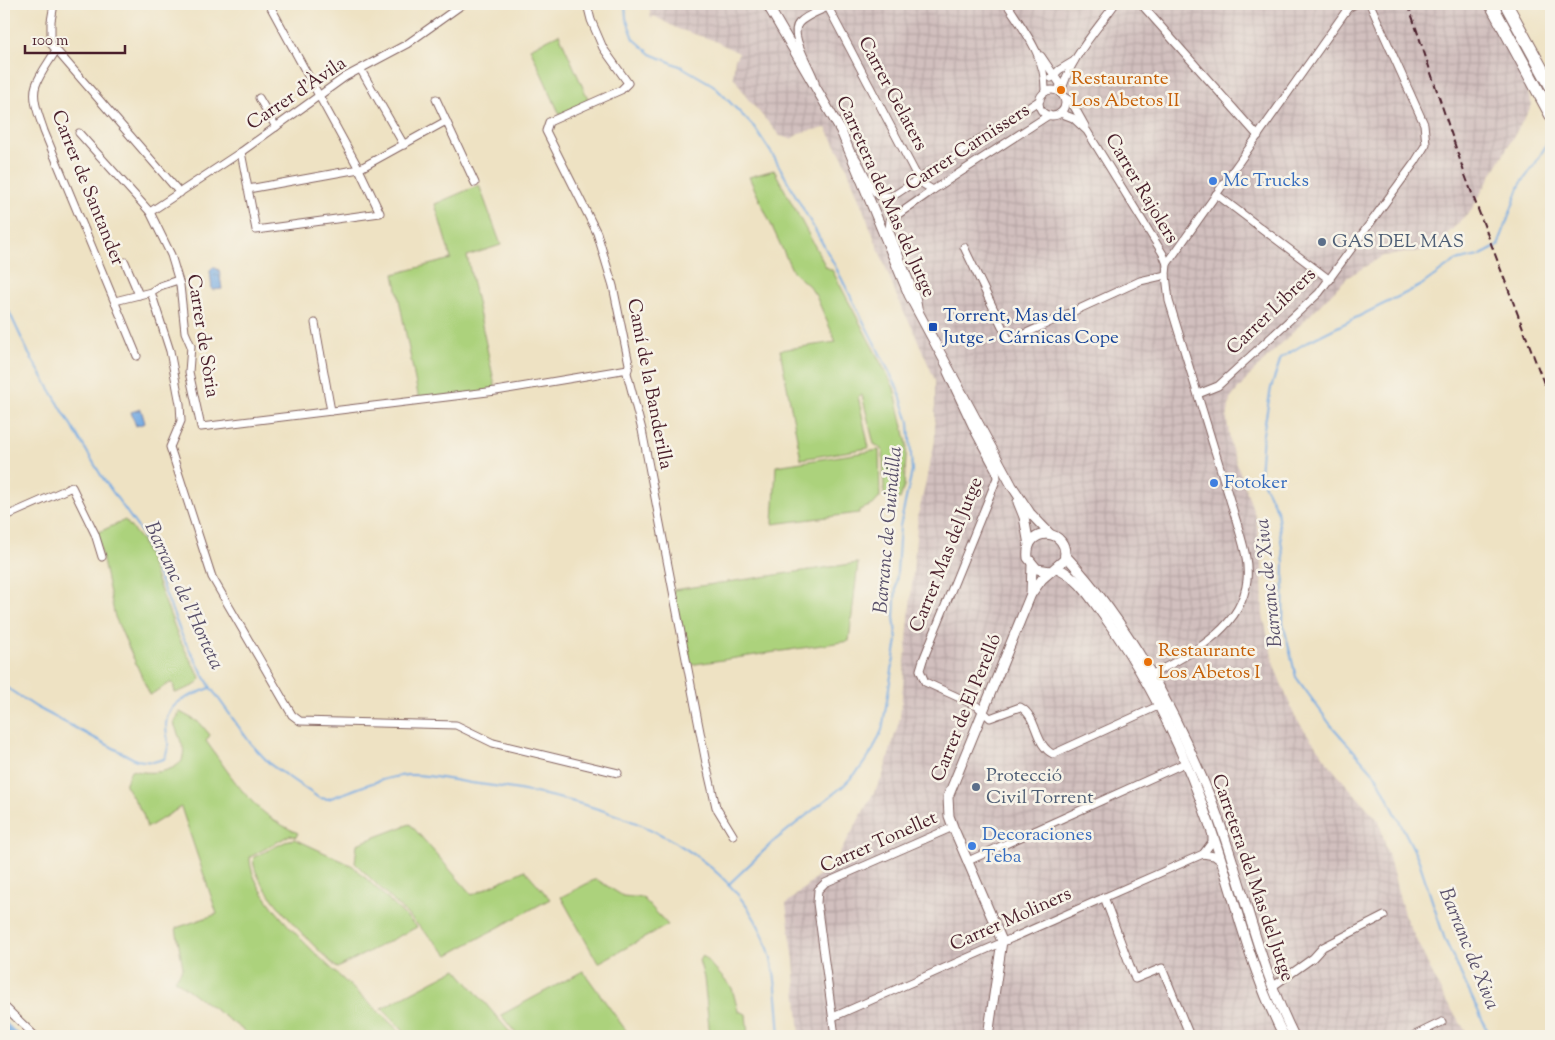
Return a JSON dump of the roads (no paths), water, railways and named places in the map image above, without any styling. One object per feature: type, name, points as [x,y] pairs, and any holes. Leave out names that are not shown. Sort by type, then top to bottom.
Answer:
[{"type":"highway","points":[[1491,4],[1538,87],[1551,115]]},
{"type":"highway","points":[[1506,4],[1549,81]]},
{"type":"street","points":[[54,4],[50,32],[51,44],[180,193]]},
{"type":"street","points":[[241,152],[256,230],[380,212],[359,169],[269,4]]},
{"type":"street","name":"Carrer d'Àvila","points":[[150,212],[241,152],[345,77],[407,44],[463,4]]},
{"type":"street","name":"Camí de la Banderilla","points":[[588,4],[591,20],[603,48],[628,83],[621,90],[549,122],[546,131],[591,218],[602,248],[619,314],[628,369],[715,801],[732,836]]},
{"type":"street","name":"Carretera del Mas del Jutge","points":[[767,4],[833,115],[850,150],[909,295],[919,314],[1012,486],[1030,513],[1050,534]]},
{"type":"street","name":"Carrer Rajolers","points":[[1008,4],[1039,55],[1047,63],[1060,84],[1061,94],[1071,101],[1167,264]]},
{"type":"street","points":[[1061,94],[1064,82],[1074,61],[1115,4]]},
{"type":"street","points":[[1141,4],[1258,136]]},
{"type":"street","points":[[1153,674],[1198,647],[1226,627],[1244,594],[1247,578],[1246,558],[1237,523],[1169,301],[1166,274],[1167,264],[1348,8],[1355,4]]},
{"type":"street","name":"Carrer Librers","points":[[1198,394],[1218,386],[1330,280],[1416,162],[1426,144],[1424,124],[1370,4]]},
{"type":"street","points":[[816,87],[811,67],[795,38],[795,30],[797,24],[802,20],[831,6]]},
{"type":"street","name":"Carrer Gelaters","points":[[831,6],[918,178],[932,190]]},
{"type":"street","name":"Carrer de Santander","points":[[56,50],[36,83],[35,99],[44,131],[137,356]]},
{"type":"street","name":"Carrer Rajolers","points":[[1039,55],[1045,89]]},
{"type":"street","points":[[1045,89],[1054,75],[1064,66],[1074,61]]},
{"type":"street","points":[[1047,63],[1064,66]]},
{"type":"street","points":[[361,70],[404,145]]},
{"type":"street","name":"Carrer Carnissers","points":[[919,314],[916,296],[889,224],[892,217],[1049,115],[1060,114],[1065,104],[1061,94],[1045,89],[1040,100],[1041,110],[1049,115]]},
{"type":"street","points":[[259,98],[276,127]]},
{"type":"street","points":[[436,99],[475,183]]},
{"type":"street","name":"Carrer Carnissers","points":[[850,150],[862,166],[870,184],[879,196],[893,196],[1040,100]]},
{"type":"street","name":"Carrer Rajolers","points":[[1060,114],[1073,118],[1087,131]]},
{"type":"street","points":[[248,189],[359,169],[446,121]]},
{"type":"street","name":"Carrer de Sòria","points":[[79,133],[150,212],[172,254],[178,280],[184,332],[190,346],[189,372],[201,427],[331,411]]},
{"type":"street","points":[[1216,194],[1330,280]]},
{"type":"street","points":[[964,247],[1009,341],[1140,281],[1166,274]]},
{"type":"street","points":[[125,262],[139,295]]},
{"type":"street","points":[[115,301],[151,292],[160,286],[178,280]]},
{"type":"street","points":[[151,292],[170,351],[180,404],[181,421],[170,447],[212,577],[292,714],[300,721],[456,725],[493,743],[618,773]]},
{"type":"street","points":[[315,323],[331,411],[496,391],[628,369]]},
{"type":"street","name":"Carrer Mas del Jutge","points":[[941,355],[951,384],[996,471],[997,478],[920,670],[925,682],[930,686],[977,706],[983,712]]},
{"type":"street","points":[[4,517],[72,486],[95,534],[102,557]]},
{"type":"street","name":"Carretera del Mas del Jutge","points":[[1012,486],[1024,517],[1030,545]]},
{"type":"street","points":[[1050,534],[1061,542],[1065,555],[1031,594],[1032,565],[1028,552],[1030,545],[1038,536],[1050,534]]},
{"type":"street","name":"Carretera del Mas del Jutge","points":[[1065,555],[1091,583],[1135,643],[1153,674],[1210,797],[1272,987],[1294,1036]]},
{"type":"street","points":[[1032,565],[1043,571],[1053,570]]},
{"type":"street","name":"Carretera del Mas del Jutge","points":[[1053,570],[1069,574],[1080,584],[1127,649],[1158,706],[1185,763],[1212,833],[1264,994],[1284,1036]]},
{"type":"street","name":"Carrer de El Perelló","points":[[1002,941],[953,827],[949,816],[948,797],[1031,594]]},
{"type":"street","points":[[983,712],[990,718],[1020,707],[1027,711],[1044,750],[1053,754],[1158,706]]},
{"type":"street","points":[[968,861],[1185,763]]},
{"type":"street","name":"Carrer Tonellet","points":[[835,1036],[818,903],[818,890],[825,883],[953,827]]},
{"type":"street","points":[[1212,833],[1212,842],[1203,854],[1214,856],[1222,862]]},
{"type":"street","name":"Carrer Moliners","points":[[833,1017],[1203,854]]},
{"type":"street","points":[[1104,897],[1135,979],[1162,968],[1190,1036]]},
{"type":"street","points":[[1272,987],[1313,958],[1324,947],[1384,916]]},
{"type":"street","points":[[988,1036],[1002,941]]},
{"type":"street","points":[[4,1006],[35,1036]]},
{"type":"street","points":[[1415,1036],[1442,1022]]},
{"type":"water","points":[[213,267],[219,270],[222,289],[212,290],[210,271]]},
{"type":"water","points":[[141,409],[145,423],[136,426],[131,412]]},
{"type":"waterway","name":"Barranc de Guindilla","points":[[625,4],[626,18],[634,39],[651,54],[682,67],[713,85],[755,128],[774,157],[833,262],[898,389],[909,422],[912,471],[900,526],[894,617],[897,640],[882,730],[873,750],[859,770],[842,787],[774,841],[728,885]]},
{"type":"waterway","name":"Barranc de Xiva","points":[[1490,1036],[1445,940],[1418,858],[1377,777],[1330,724],[1296,677],[1283,623],[1284,563],[1277,510],[1260,476],[1263,434],[1271,388],[1281,358],[1309,341],[1420,286],[1455,261],[1479,256],[1498,246],[1520,185],[1551,137]]},
{"type":"waterway","name":"Barranc de l'Horteta","points":[[4,301],[29,354],[102,477],[141,532],[183,638],[211,688],[251,744],[271,765],[319,798],[328,799],[377,781],[398,776],[431,776],[553,797],[595,808],[635,823],[674,842],[708,865],[737,894],[760,929],[766,942],[773,968],[780,1036]]},
{"type":"waterway","points":[[4,686],[36,707],[136,760],[153,762],[164,759],[166,754],[168,745],[166,724],[167,716],[171,710],[176,704],[189,696],[210,688]]},
{"type":"waterway","points":[[4,1025],[15,1036]]},
{"type":"railway","points":[[1408,4],[1465,175],[1551,402]]},
{"type":"place","name":"Restaurante Los Abetos II","points":[[1061,90]]},
{"type":"place","name":"Mc Trucks","points":[[1213,181]]},
{"type":"place","name":"GAS DEL MAS","points":[[1322,242]]},
{"type":"place","name":"Torrent, Mas del Jutge - Cárnicas Cope","points":[[933,327]]},
{"type":"place","name":"Fotoker","points":[[1214,483]]},
{"type":"place","name":"Restaurante Los Abetos I","points":[[1148,662]]},
{"type":"place","name":"Protecció Civil Torrent","points":[[976,787]]},
{"type":"place","name":"Decoraciones Teba","points":[[972,846]]}]
